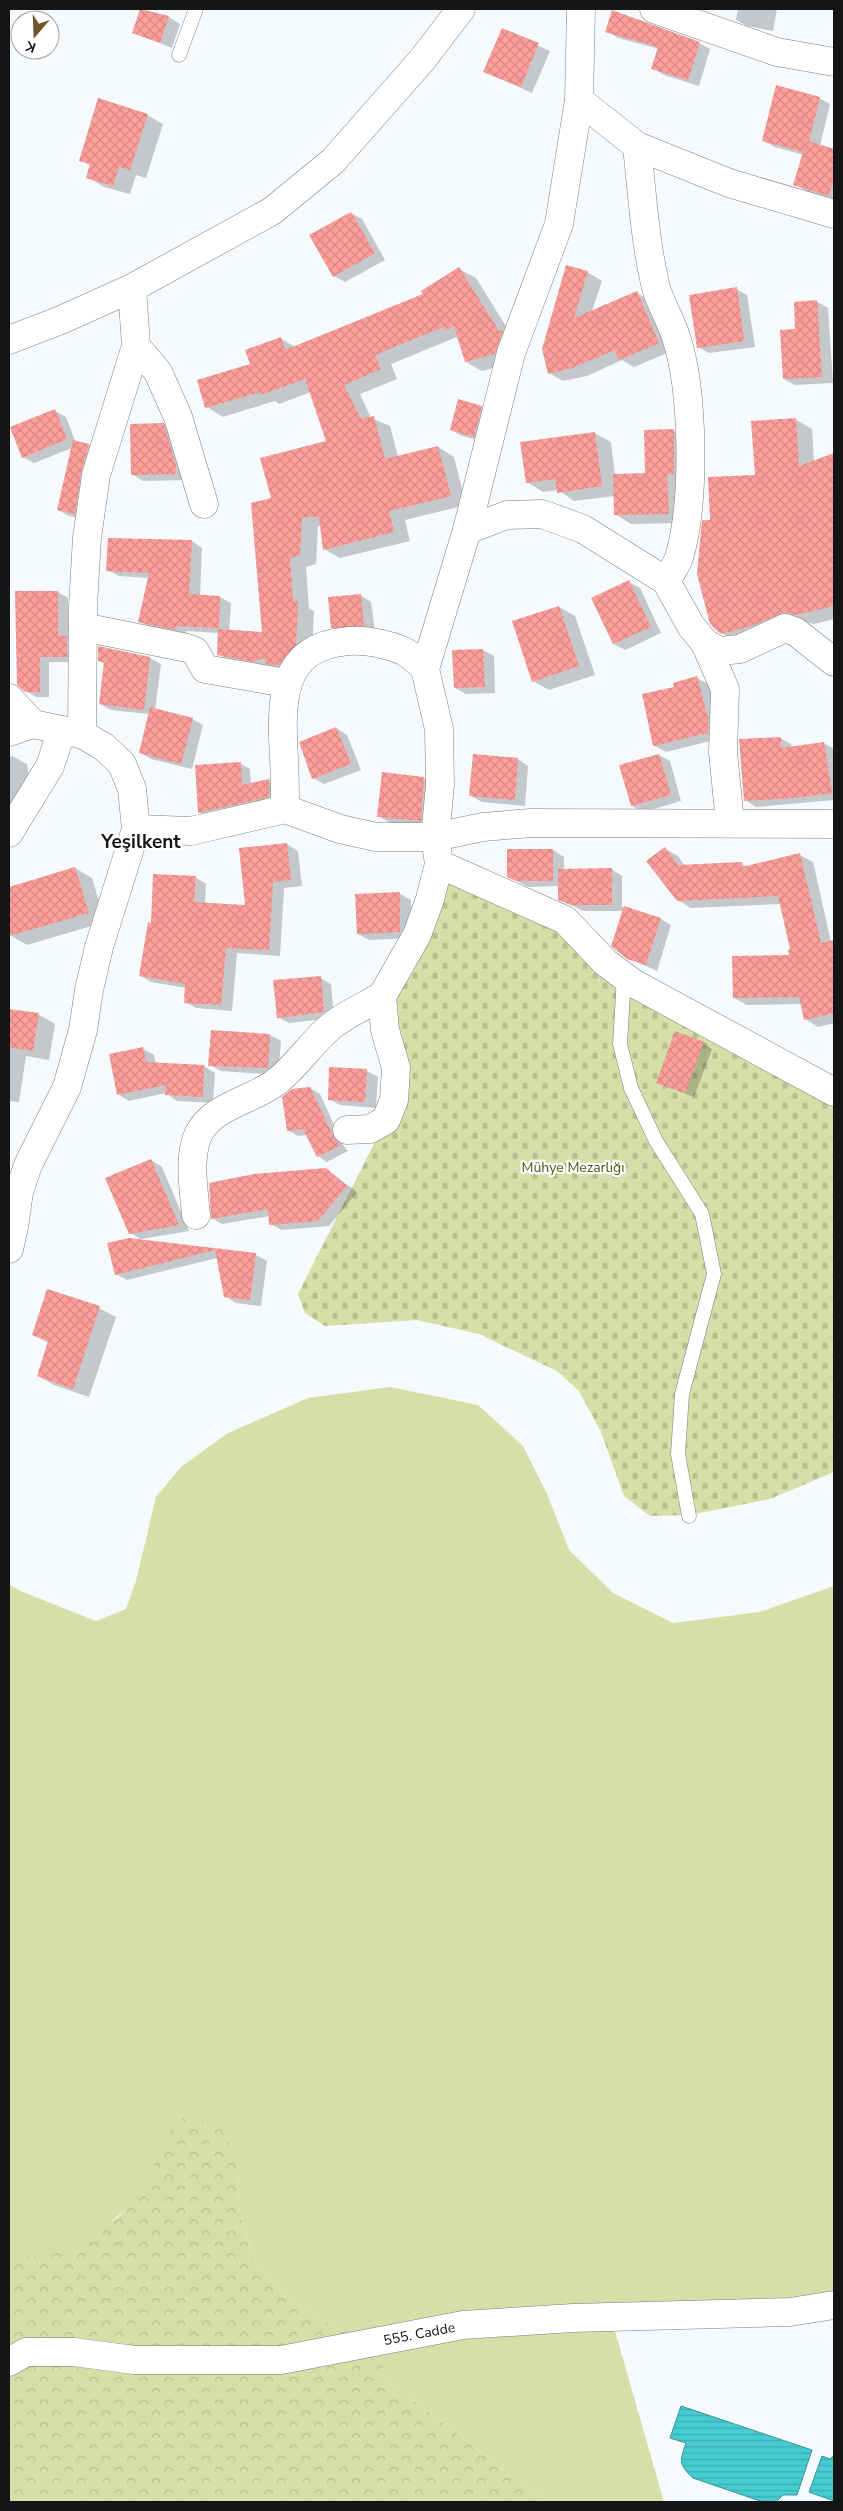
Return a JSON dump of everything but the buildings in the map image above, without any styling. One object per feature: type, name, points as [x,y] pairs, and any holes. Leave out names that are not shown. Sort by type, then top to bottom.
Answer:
[{"type":"street","points":[[9,340],[61,320],[132,288],[272,211],[333,161],[422,60],[461,9]]},
{"type":"street","points":[[196,1215],[193,1182],[194,1153],[199,1134],[214,1116],[238,1100],[276,1083],[330,1026],[382,996],[417,934],[430,899],[439,864],[434,837],[440,785],[439,729],[425,669],[467,530],[511,353],[559,224],[579,100],[580,9]]},
{"type":"street","points":[[654,9],[777,52],[834,62]]},
{"type":"street","points":[[579,100],[637,146],[730,183],[834,214]]},
{"type":"street","points":[[637,146],[646,231],[657,290],[676,338],[687,382],[690,474],[687,519],[680,556],[666,581]]},
{"type":"street","points":[[9,833],[72,732],[82,627],[86,538],[96,475],[136,346],[132,288]]},
{"type":"street","points":[[136,346],[158,372],[178,417],[204,504]]},
{"type":"street","points":[[467,530],[507,515],[542,514],[583,529],[666,581],[691,626],[704,643],[725,689],[724,752],[730,823]]},
{"type":"street","points":[[82,627],[187,648],[195,651],[205,669],[286,683]]},
{"type":"street","points":[[704,643],[720,651],[740,649],[785,628],[796,632],[834,662]]},
{"type":"street","points":[[285,809],[281,723],[286,683],[303,657],[327,642],[358,640],[382,644],[410,655],[425,669]]},
{"type":"street","points":[[9,698],[21,728],[72,732],[104,747],[122,764],[132,789],[136,829],[99,947],[88,990],[83,1030],[67,1087],[28,1165],[19,1192],[9,1249]]},
{"type":"street","points":[[136,829],[191,831],[285,809],[340,829],[376,837],[434,837],[483,826],[531,823],[834,824]]},
{"type":"street","points":[[439,864],[565,920],[606,964],[633,984],[834,1092]]},
{"type":"street","points":[[347,1130],[370,1129],[386,1120],[394,1100],[396,1068],[385,1030],[382,996]]},
{"type":"street","name":"555. Cadde","points":[[9,2362],[26,2352],[74,2352],[134,2360],[281,2360],[463,2325],[573,2318],[790,2312],[834,2305]]},
{"type":"lane","points":[[179,55],[196,9]]},
{"type":"lane","points":[[624,976],[620,1044],[631,1088],[656,1142],[702,1214],[714,1274],[682,1394],[678,1454],[689,1516]]},
{"type":"green space","name":"Mühye Mezarlığı","points":[[439,864],[565,920],[606,963],[834,1092],[834,1472],[770,1499],[689,1515],[650,1516],[624,1496],[601,1432],[579,1391],[557,1371],[479,1334],[417,1320],[325,1326],[305,1313],[298,1294],[386,1120],[385,1030]]},
{"type":"green space","points":[[390,1387],[478,1405],[523,1446],[547,1494],[569,1550],[613,1593],[673,1623],[760,1612],[834,1586],[834,2305],[611,2317],[664,2502],[553,2502],[520,2483],[387,2379],[374,2342],[335,2328],[286,2297],[254,2261],[239,2207],[238,2171],[168,2133],[148,2179],[131,2203],[109,2224],[84,2241],[71,2247],[9,2264],[9,1584],[18,1590],[96,1621],[126,1609],[136,1581],[156,1497],[181,1467],[228,1433],[308,1398]]},
{"type":"green space","points":[[186,2115],[225,2129],[238,2171],[239,2207],[254,2261],[286,2297],[335,2328],[374,2342],[387,2379],[520,2483],[553,2502],[9,2502],[9,2264],[24,2257],[57,2252],[85,2240],[120,2216],[148,2179],[168,2133]]},
{"type":"water","points":[[681,2406],[812,2450],[797,2495],[783,2495],[776,2502],[763,2502],[693,2478],[682,2462],[682,2454],[686,2443],[670,2438]]},
{"type":"water","points":[[834,2455],[834,2501],[809,2492],[822,2456],[830,2459]]},
{"type":"district","name":"Yeşilkent","points":[[141,841]]}]
